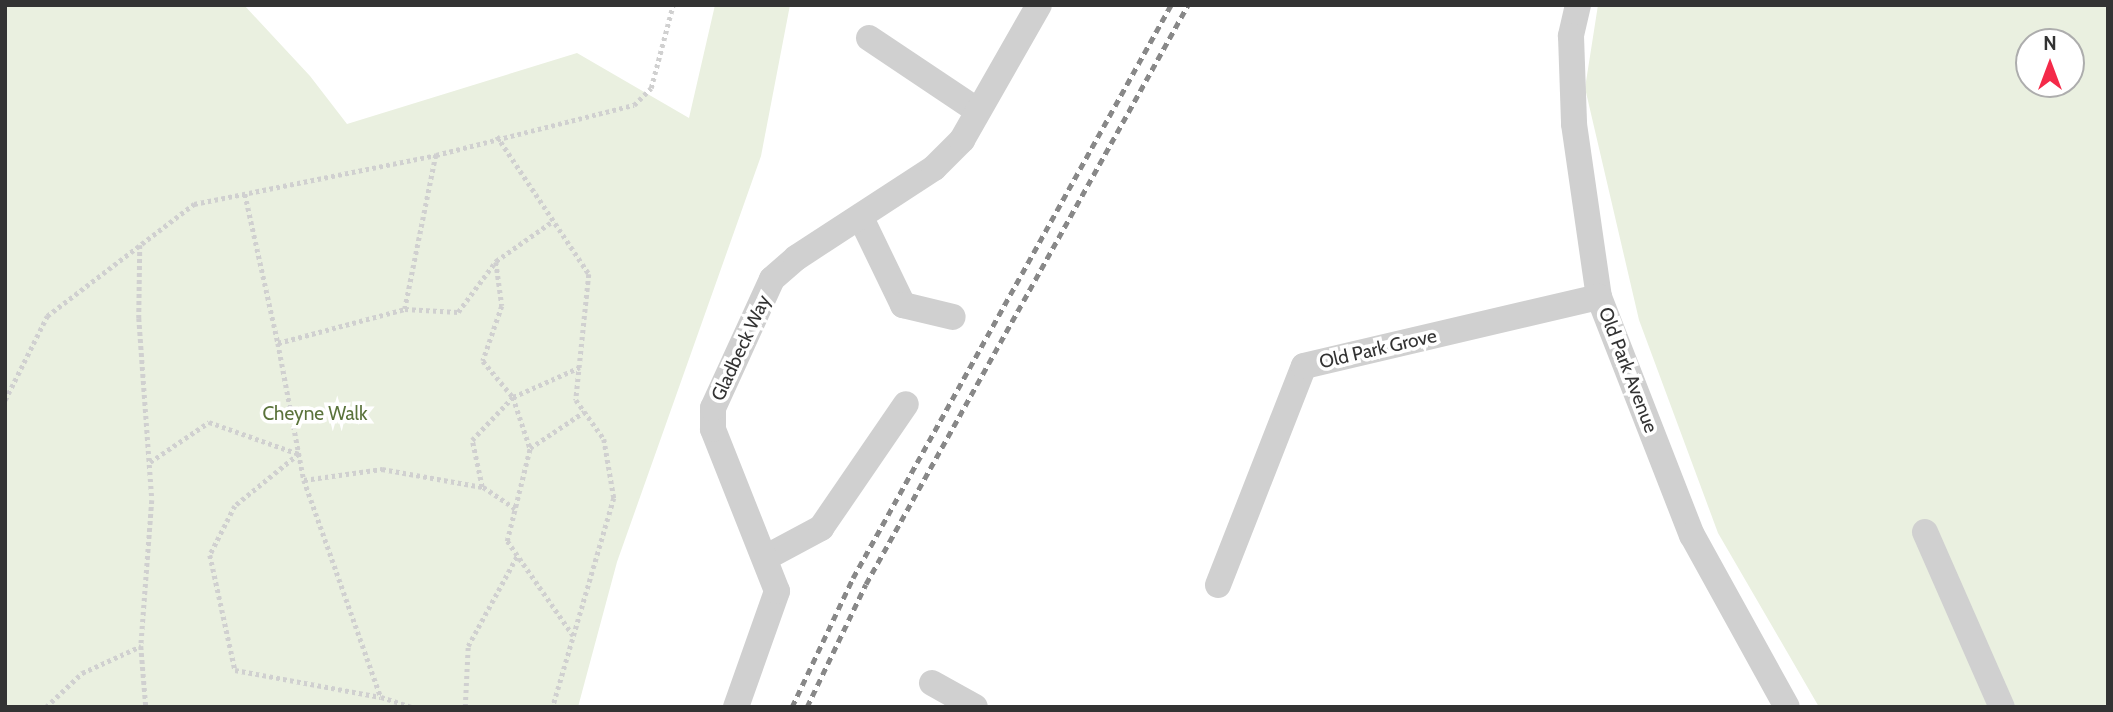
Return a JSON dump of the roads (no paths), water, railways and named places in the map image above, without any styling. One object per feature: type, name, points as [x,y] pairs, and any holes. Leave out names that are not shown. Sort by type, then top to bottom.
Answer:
[{"type":"street","name":"Gladbeck Way","points":[[736,707],[777,591],[713,429],[713,408],[772,279],[796,258],[934,168],[962,139],[1039,5]]},
{"type":"street","name":"Old Park Avenue","points":[[1578,5],[1571,36],[1574,124],[1599,297],[1692,535],[1787,707]]},
{"type":"street","points":[[869,38],[978,111]]},
{"type":"street","points":[[861,218],[904,305],[953,317]]},
{"type":"street","name":"Old Park Grove","points":[[1218,585],[1304,366],[1599,297]]},
{"type":"street","points":[[765,558],[821,528],[906,404]]},
{"type":"street","points":[[1925,532],[2002,707]]},
{"type":"street","points":[[932,682],[975,707]]},
{"type":"railway","points":[[792,707],[853,578],[1171,5]]},
{"type":"railway","points":[[807,707],[866,584],[1188,5]]},
{"type":"park label","name":"Cheyne Walk","points":[[315,414]]}]
